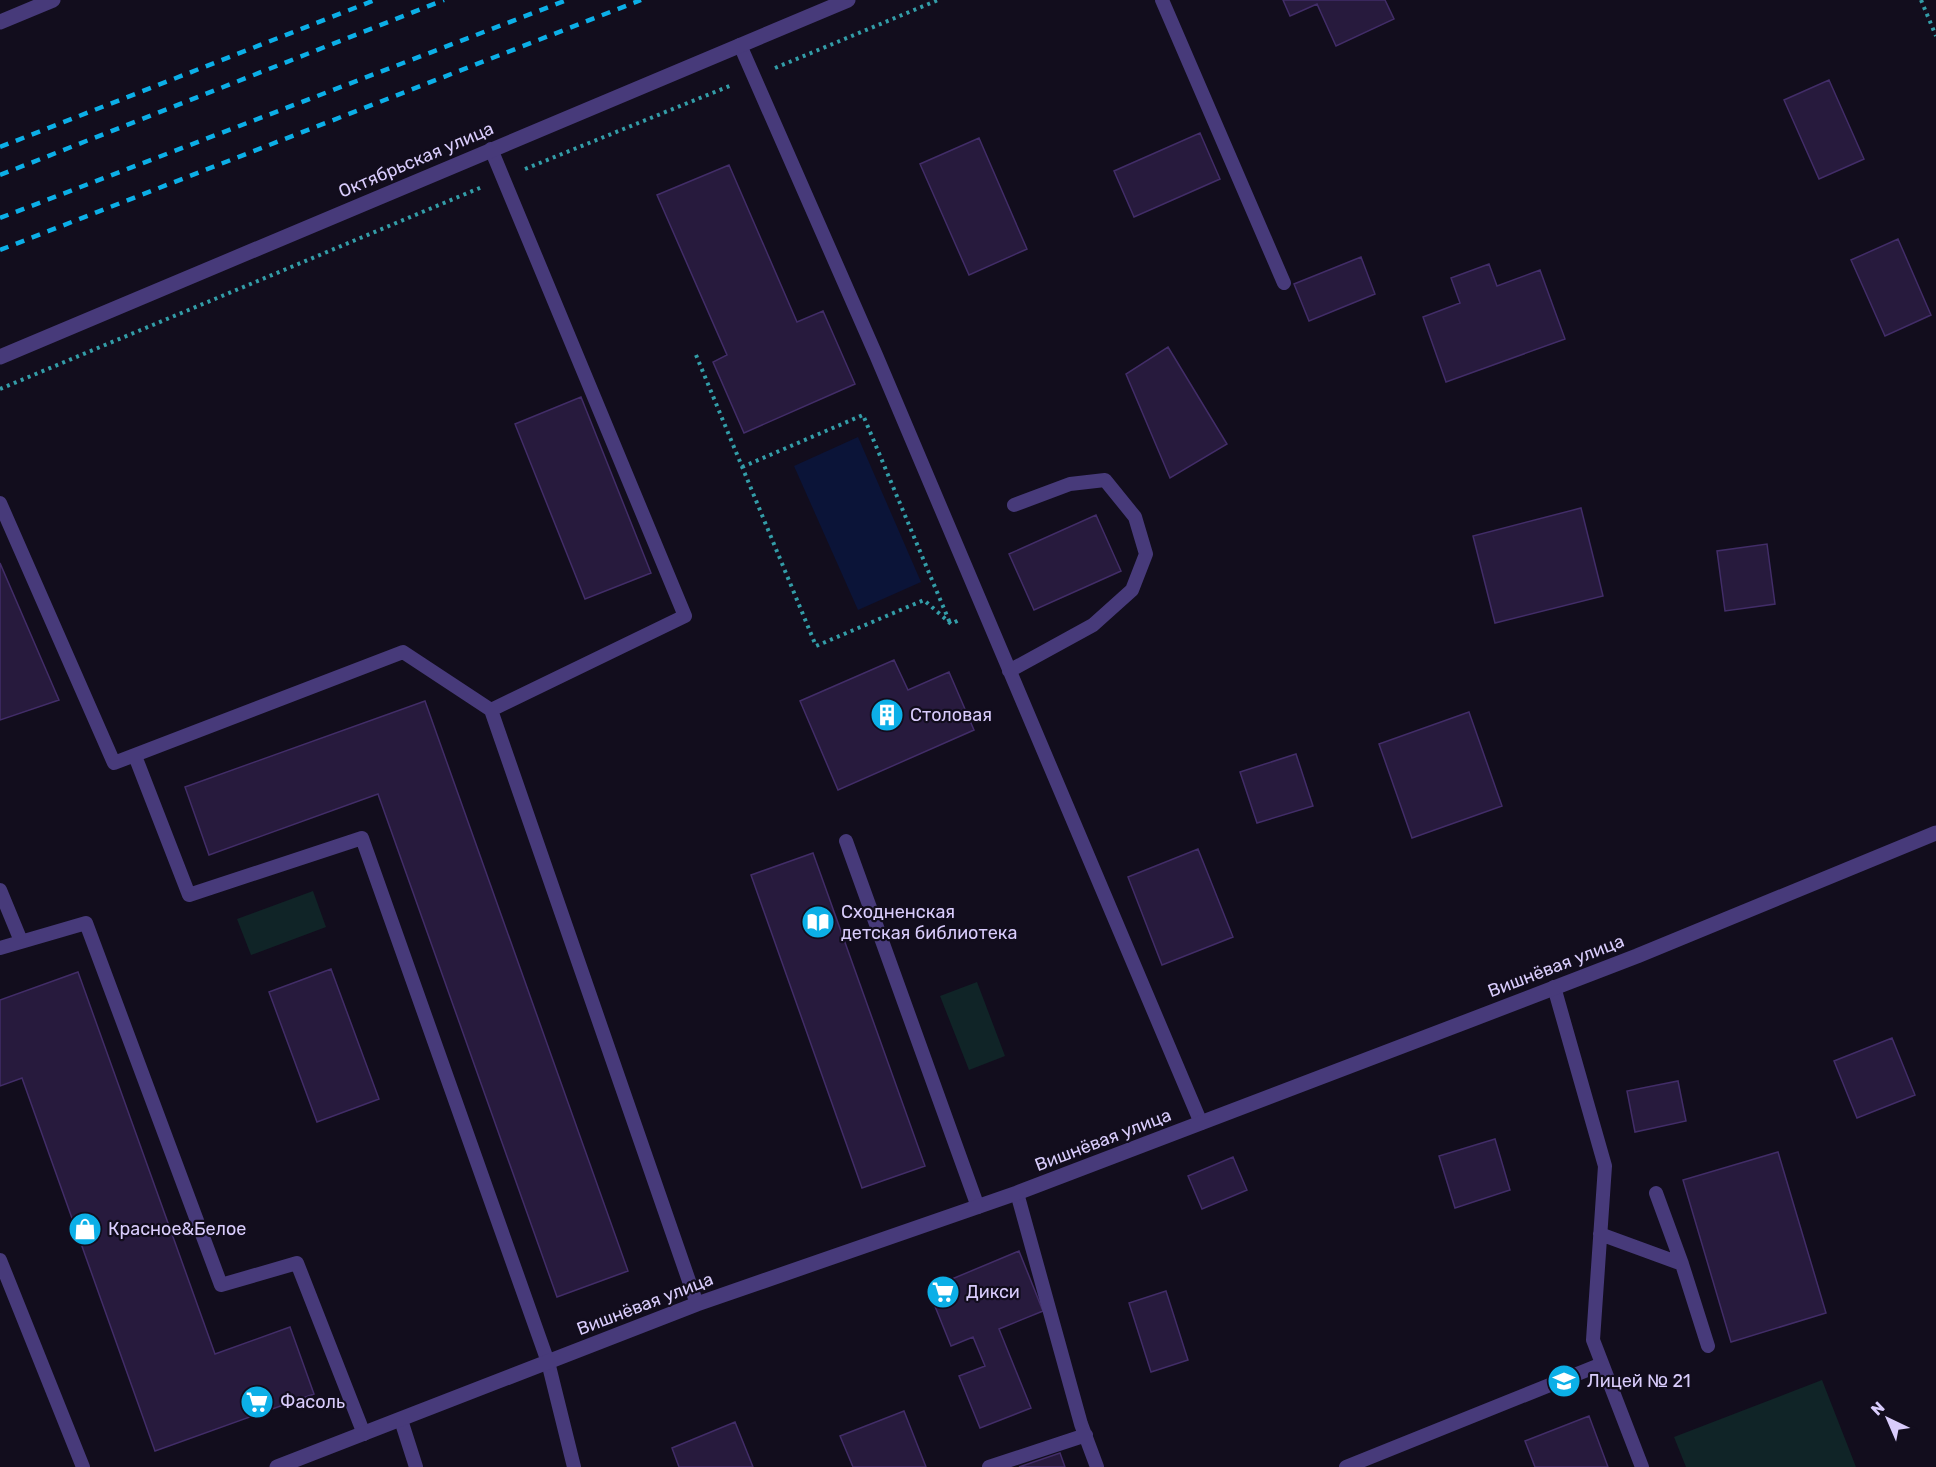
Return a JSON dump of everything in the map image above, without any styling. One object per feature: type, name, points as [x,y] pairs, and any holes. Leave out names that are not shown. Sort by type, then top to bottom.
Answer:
[{"type":"street","points":[[0,22],[53,0]]},
{"type":"street","name":"Октябрьская улица","points":[[0,357],[848,0]]},
{"type":"street","name":"Вишнёвая улица","points":[[277,1467],[698,1304],[1017,1193],[1201,1123],[1637,956],[1936,833]]},
{"type":"lane","points":[[1162,0],[1284,283]]},
{"type":"lane","points":[[740,45],[871,344],[1201,1123]]},
{"type":"lane","points":[[490,710],[685,616],[491,149]]},
{"type":"lane","points":[[1009,671],[1093,625],[1132,590],[1146,554],[1135,517],[1105,480],[1070,484],[1014,505]]},
{"type":"lane","points":[[0,503],[114,764],[403,652],[490,710],[698,1304]]},
{"type":"lane","points":[[135,756],[189,895],[362,838],[548,1362],[574,1467]]},
{"type":"lane","points":[[846,841],[978,1207]]},
{"type":"lane","points":[[0,890],[21,941]]},
{"type":"lane","points":[[0,948],[86,923],[221,1285],[297,1263],[364,1434]]},
{"type":"lane","points":[[1554,987],[1605,1166],[1593,1340],[1642,1467]]},
{"type":"lane","points":[[1017,1193],[1081,1424],[1097,1467]]},
{"type":"lane","points":[[1656,1193],[1708,1346]]},
{"type":"lane","points":[[1600,1234],[1682,1264]]},
{"type":"lane","points":[[0,1260],[83,1467]]},
{"type":"lane","points":[[1346,1467],[1602,1364]]},
{"type":"lane","points":[[402,1420],[416,1467]]},
{"type":"lane","points":[[989,1467],[1086,1435]]},
{"type":"path","points":[[0,389],[502,178],[938,0]]},
{"type":"path","points":[[1921,0],[1936,36]]},
{"type":"path","points":[[696,355],[816,646],[924,600],[951,624]]},
{"type":"path","points":[[742,467],[863,416],[951,624]]},
{"type":"path","points":[[951,624],[984,611]]},
{"type":"green space","points":[[313,891],[326,927],[251,955],[237,919]]},
{"type":"green space","points":[[977,982],[1005,1056],[969,1070],[940,996]]},
{"type":"green space","points":[[1822,1380],[1856,1467],[1686,1467],[1674,1437]]},
{"type":"water","points":[[858,437],[921,582],[858,610],[794,466]]},
{"type":"building","points":[[1283,0],[1385,0],[1394,19],[1336,46],[1317,4],[1290,16]]},
{"type":"building","points":[[1829,80],[1864,159],[1819,179],[1784,100]]},
{"type":"building","points":[[1200,133],[1220,179],[1134,217],[1114,171]]},
{"type":"building","points":[[979,138],[1027,249],[969,275],[920,164]]},
{"type":"building","points":[[729,165],[797,322],[823,311],[855,384],[744,433],[713,362],[727,355],[657,195]]},
{"type":"building","points":[[1898,239],[1931,315],[1885,336],[1851,260]]},
{"type":"building","points":[[1361,257],[1375,294],[1309,321],[1294,284]]},
{"type":"building","points":[[1489,264],[1497,286],[1540,270],[1565,339],[1446,382],[1423,317],[1460,303],[1451,278]]},
{"type":"building","points":[[1168,347],[1227,444],[1170,478],[1126,374]]},
{"type":"building","points":[[581,397],[651,573],[585,599],[515,424]]},
{"type":"building","points":[[1581,508],[1603,596],[1495,623],[1473,536]]},
{"type":"building","points":[[1096,515],[1121,571],[1034,610],[1009,554]]},
{"type":"building","points":[[1767,544],[1775,604],[1725,611],[1717,551]]},
{"type":"building","points":[[0,563],[59,700],[0,720]]},
{"type":"building","name":"Столовая","points":[[894,660],[908,690],[949,672],[974,730],[838,790],[800,701]]},
{"type":"building","points":[[425,701],[628,1271],[557,1297],[378,794],[209,855],[185,787]]},
{"type":"building","points":[[1469,712],[1502,806],[1412,838],[1379,744]]},
{"type":"building","points":[[1296,754],[1313,806],[1257,823],[1240,772]]},
{"type":"building","points":[[1198,849],[1233,937],[1162,965],[1128,877]]},
{"type":"building","points":[[813,853],[925,1166],[862,1188],[751,875]]},
{"type":"building","points":[[331,969],[379,1099],[317,1122],[269,992]]},
{"type":"building","points":[[78,972],[215,1354],[290,1327],[314,1394],[155,1451],[22,1078],[0,1086],[0,1000]]},
{"type":"building","points":[[1892,1038],[1915,1095],[1857,1118],[1834,1061]]},
{"type":"building","points":[[1678,1081],[1686,1121],[1635,1132],[1627,1091]]},
{"type":"building","points":[[1495,1139],[1510,1190],[1455,1208],[1439,1156]]},
{"type":"building","points":[[1778,1152],[1826,1313],[1731,1342],[1683,1180]]},
{"type":"building","points":[[1233,1157],[1247,1190],[1202,1209],[1188,1176]]},
{"type":"building","points":[[1019,1251],[1043,1311],[999,1329],[1031,1408],[980,1428],[959,1376],[985,1366],[973,1337],[951,1346],[928,1289]]},
{"type":"building","points":[[1166,1291],[1188,1360],[1151,1372],[1129,1303]]},
{"type":"building","points":[[904,1411],[926,1467],[853,1467],[840,1436]]},
{"type":"building","points":[[1589,1416],[1608,1467],[1535,1467],[1525,1441]]},
{"type":"building","points":[[735,1422],[753,1467],[679,1467],[672,1448]]},
{"type":"building","points":[[1060,1453],[1065,1467],[1019,1467]]},
{"type":"railway","points":[[0,147],[375,0]]},
{"type":"railway","points":[[0,175],[444,0]]},
{"type":"railway","points":[[0,218],[567,0]]},
{"type":"railway","points":[[0,250],[641,0]]},
{"type":"place","name":"Столовая","points":[[887,715]]},
{"type":"place","name":"Сходненская детская библиотека","points":[[818,922]]},
{"type":"place","name":"Красное&Белое","points":[[85,1229]]},
{"type":"place","name":"Дикси","points":[[943,1292]]},
{"type":"place","name":"Лицей № 21","points":[[1564,1381]]},
{"type":"place","name":"Фасоль","points":[[257,1402]]}]
